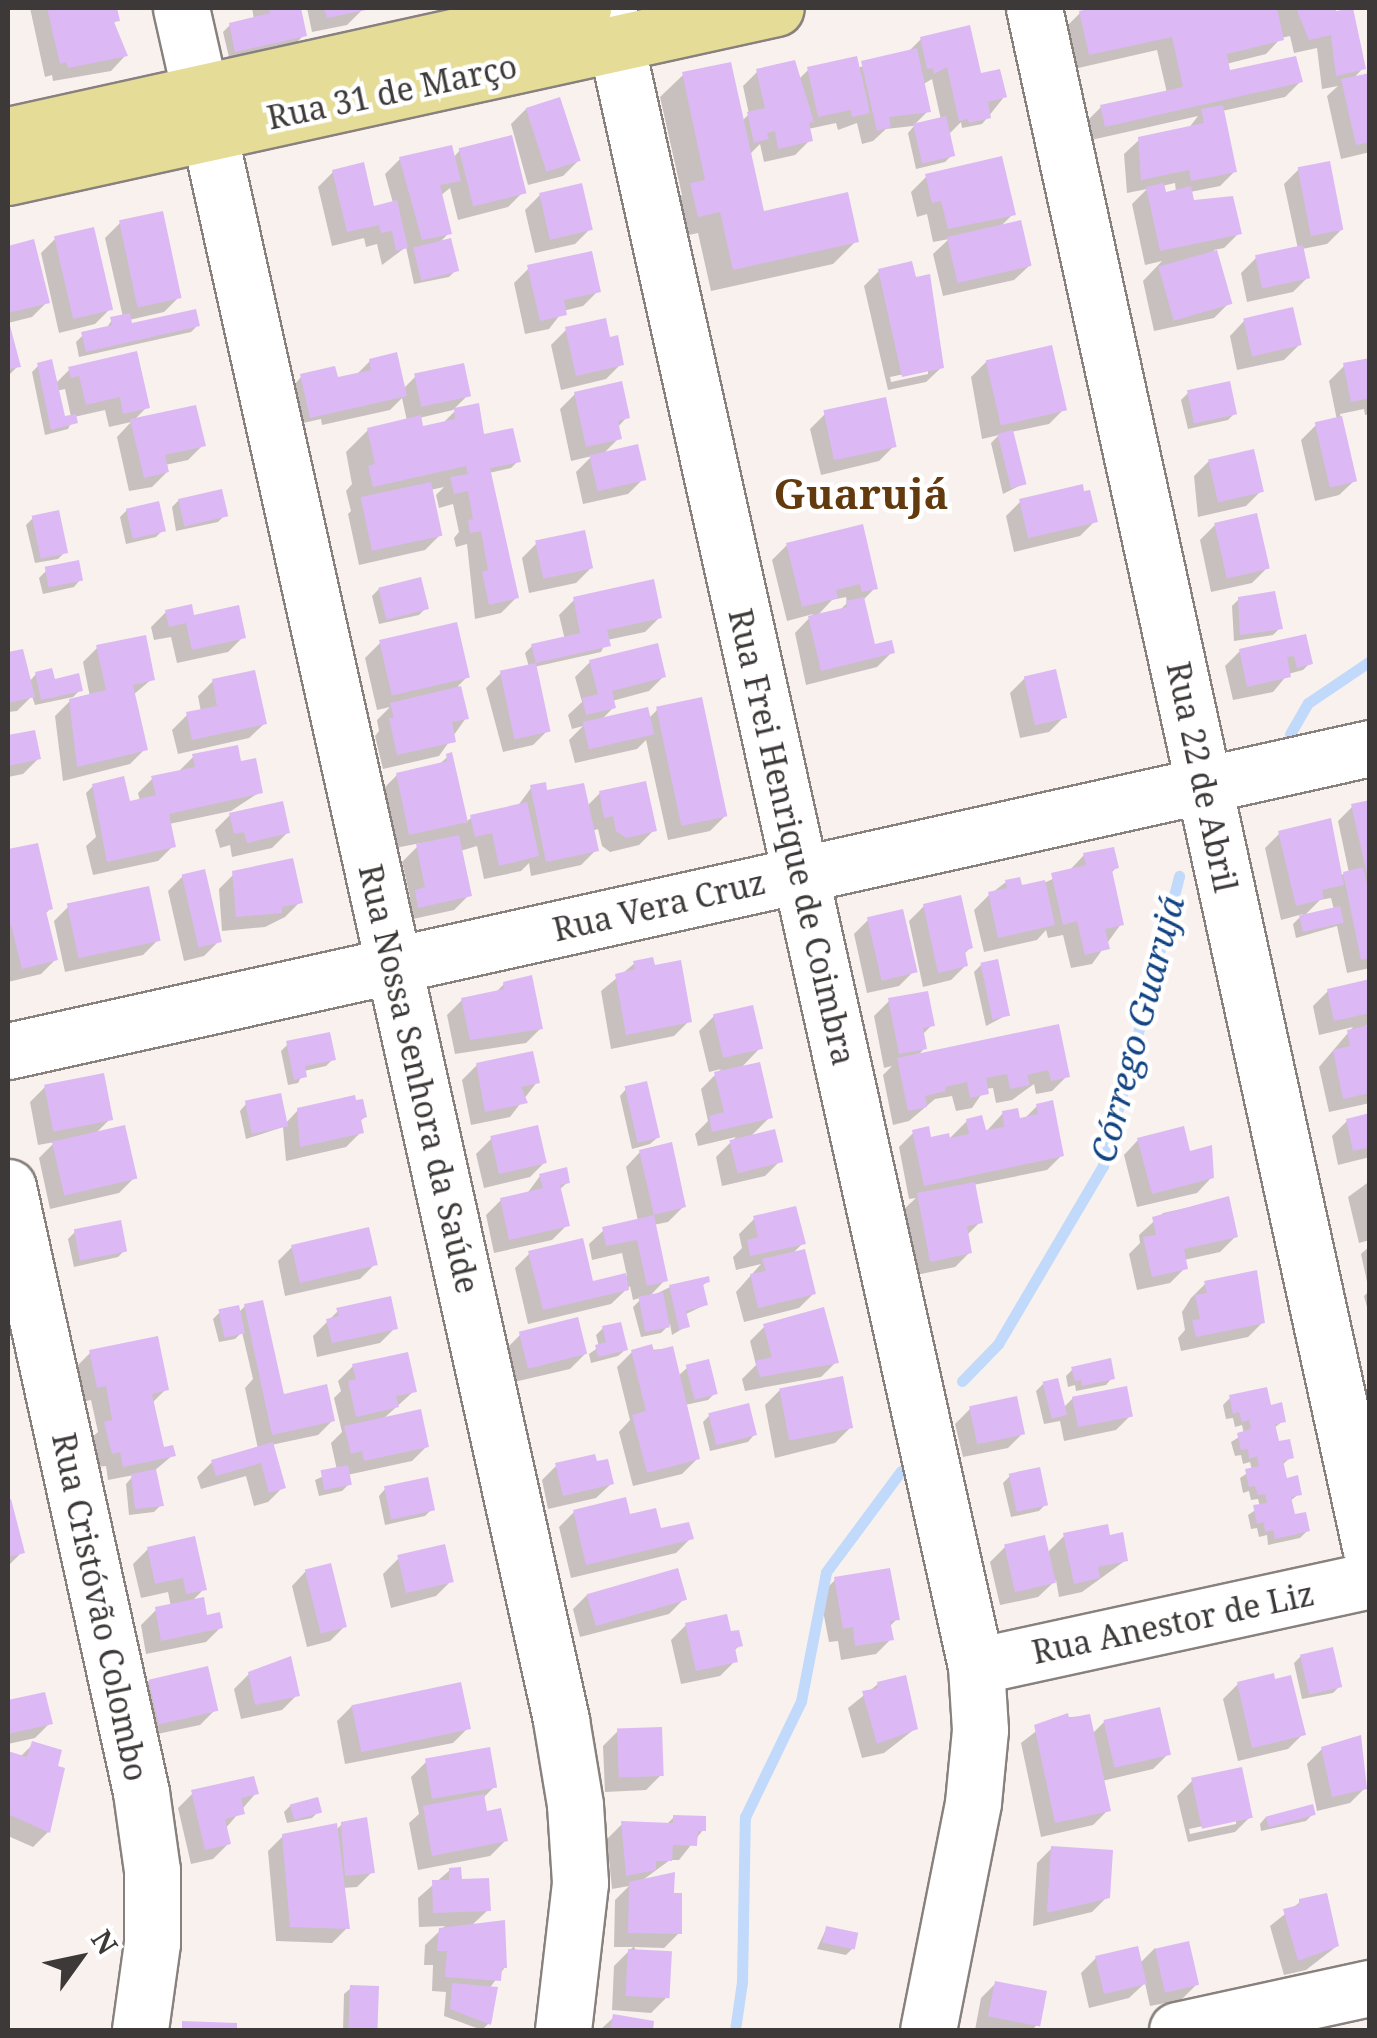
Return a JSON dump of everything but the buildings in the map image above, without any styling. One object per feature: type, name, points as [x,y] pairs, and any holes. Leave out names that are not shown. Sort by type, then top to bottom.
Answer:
[{"type":"main road","name":"Rua 31 de Março","points":[[8,177],[204,112],[602,19],[776,8]]},
{"type":"main road","name":"Rua 31 de Março","points":[[8,135],[204,112]]},
{"type":"street","name":"Rua Nossa Senhora da Saúde","points":[[181,8],[561,1720],[576,1806],[580,1883],[562,2030]]},
{"type":"street","name":"Rua 22 de Abril","points":[[1034,8],[1370,1547]]},
{"type":"street","name":"Rua Frei Henrique de Coimbra","points":[[602,19],[800,875],[976,1666],[980,1730],[973,1802],[928,2030]]},
{"type":"street","name":"Rua Vera Cruz","points":[[8,1051],[1370,748]]},
{"type":"street","name":"Rua Cristóvão Colombo","points":[[8,1187],[141,1792],[152,1870],[152,1943],[140,2030]]},
{"type":"street","name":"Rua Anestor de Liz","points":[[976,1666],[1370,1580]]},
{"type":"street","points":[[1177,2030],[1370,1988]]},
{"type":"waterway","name":"Córrego Guarujá","points":[[1290,734],[1308,703],[1370,661]]},
{"type":"waterway","name":"Córrego Guarujá","points":[[962,1381],[998,1344],[1103,1166],[1179,876]]},
{"type":"waterway","name":"Córrego Guarujá","points":[[735,2030],[742,1982],[745,1817],[801,1701],[826,1572],[901,1471]]},
{"type":"district","name":"Guarujá","points":[[861,493]]}]
